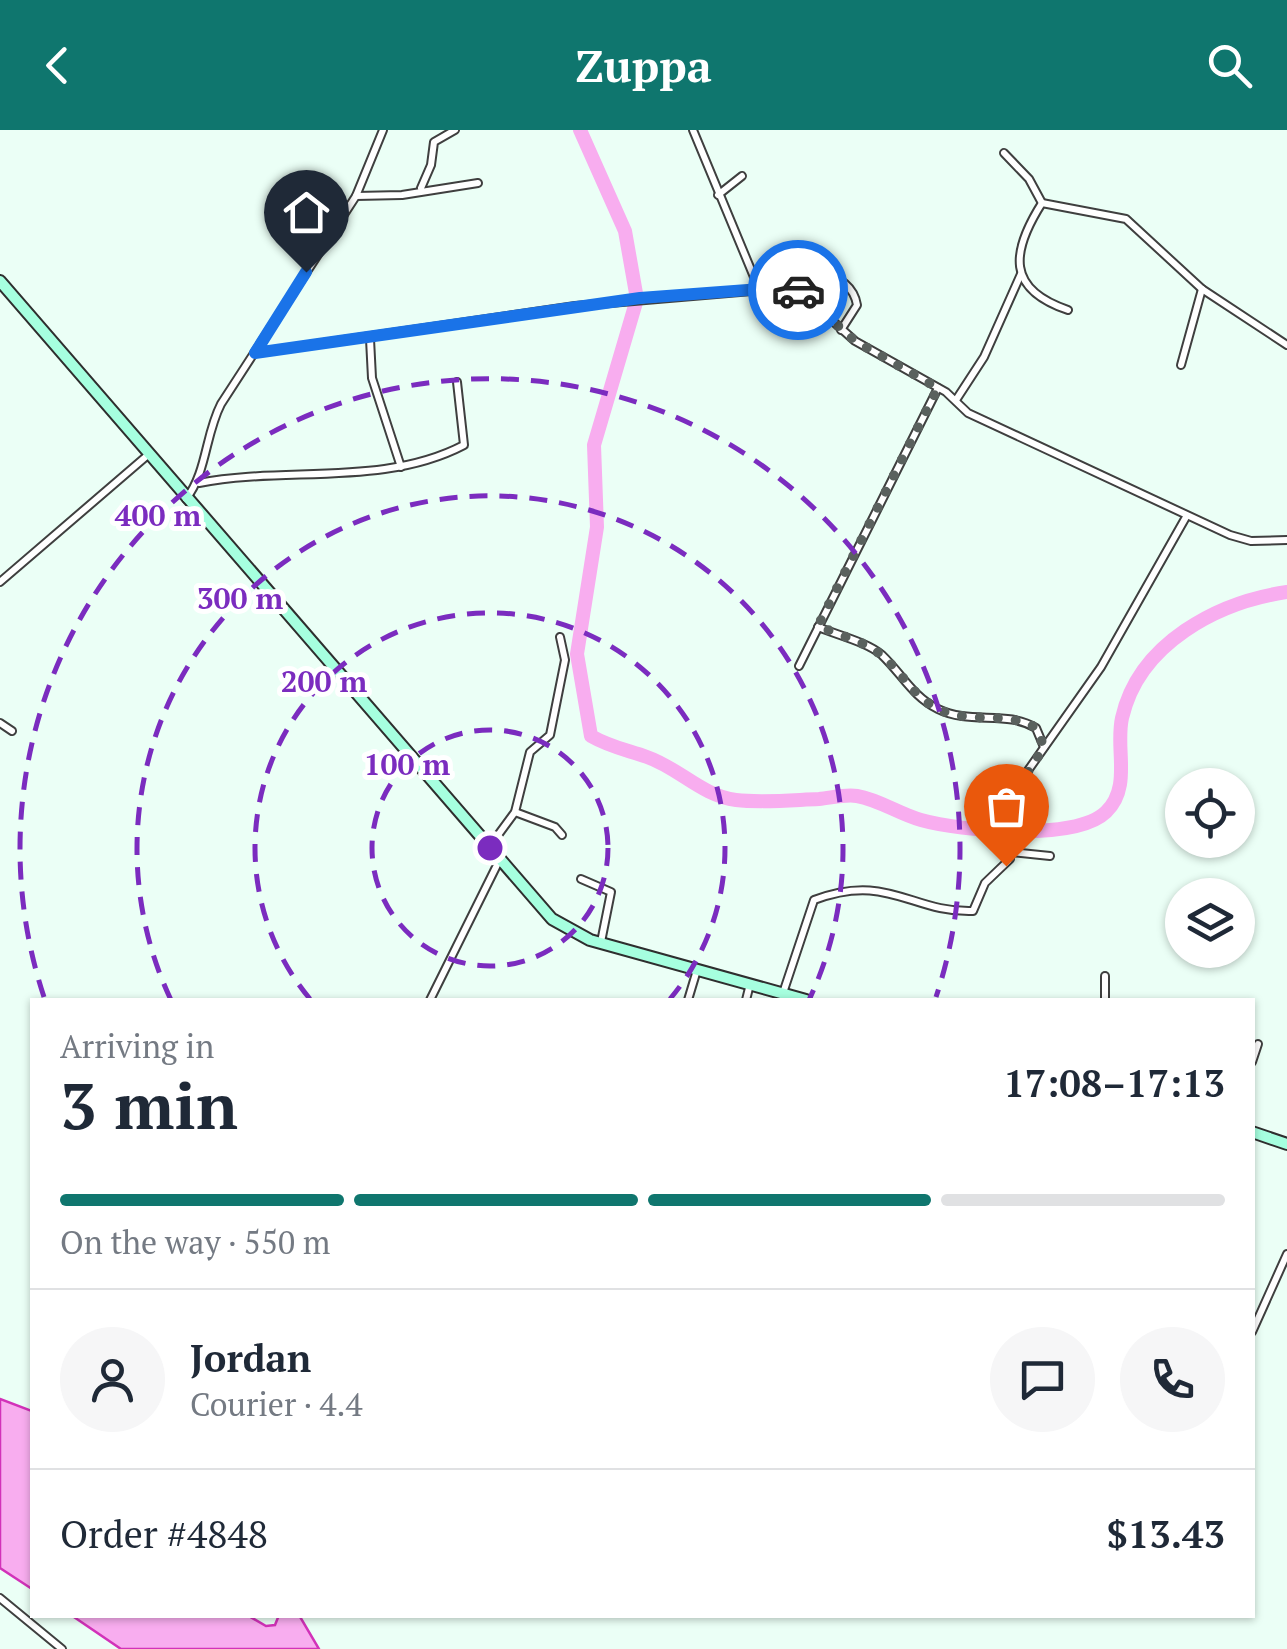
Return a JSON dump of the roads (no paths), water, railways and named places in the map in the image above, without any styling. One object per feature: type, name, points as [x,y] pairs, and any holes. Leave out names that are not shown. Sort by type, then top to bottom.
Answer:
[{"type":"main road","points":[[0,281],[552,920],[601,942],[778,995]]},
{"type":"main road","points":[[1255,1133],[1287,1144]]},
{"type":"street","points":[[186,498],[199,483],[210,424],[356,196],[383,130]]},
{"type":"street","points":[[420,190],[432,165],[434,142],[454,130]]},
{"type":"street","points":[[693,130],[758,289]]},
{"type":"street","points":[[1004,153],[1029,179],[1042,203]]},
{"type":"street","points":[[718,195],[742,176]]},
{"type":"street","points":[[356,196],[457,190],[478,184]]},
{"type":"street","points":[[956,400],[984,357],[1021,274],[1022,244],[1042,203]]},
{"type":"street","points":[[1042,203],[1126,220],[1202,290],[1287,345]]},
{"type":"street","points":[[800,291],[821,274],[842,281],[854,294],[857,309],[841,330]]},
{"type":"street","points":[[1021,274],[1033,295],[1068,310]]},
{"type":"street","points":[[255,353],[640,298],[758,289],[800,291],[841,330],[890,364],[938,388],[968,413],[1186,517],[1245,540],[1287,540]]},
{"type":"street","points":[[1182,365],[1202,290]]},
{"type":"street","points":[[370,339],[372,378],[402,467]]},
{"type":"street","points":[[199,483],[267,473],[402,467],[464,446],[457,382]]},
{"type":"street","points":[[799,666],[938,388]]},
{"type":"street","points":[[0,582],[149,454]]},
{"type":"street","points":[[778,995],[814,900],[880,889],[949,910],[973,911],[984,883],[1006,866],[1012,852],[1014,792],[1101,668],[1186,517]]},
{"type":"street","points":[[818,626],[880,653],[898,677],[933,707],[967,719],[1020,720],[1036,728],[1044,747]]},
{"type":"street","points":[[489,847],[515,812],[530,752],[548,738],[566,660],[560,637]]},
{"type":"street","points":[[0,723],[12,731]]},
{"type":"street","points":[[515,812],[554,827],[562,835]]},
{"type":"street","points":[[1012,852],[1050,856]]},
{"type":"street","points":[[431,998],[500,860]]},
{"type":"street","points":[[581,879],[610,892],[601,942]]},
{"type":"street","points":[[689,998],[697,968]]},
{"type":"street","points":[[1104,976],[1105,998]]},
{"type":"street","points":[[746,998],[750,984]]},
{"type":"street","points":[[1255,1053],[1258,1044]]},
{"type":"street","points":[[1255,1325],[1287,1254]]},
{"type":"street","points":[[0,1598],[62,1649]]},
{"type":"waterway","points":[[580,130],[625,231],[637,299],[594,445],[597,527],[577,654],[591,736],[659,762],[712,793],[736,800],[852,796],[921,820],[962,828],[1044,831],[1070,827],[1091,821],[1114,802],[1121,779],[1122,718],[1131,691],[1163,648],[1209,616],[1234,605],[1287,592]]}]
